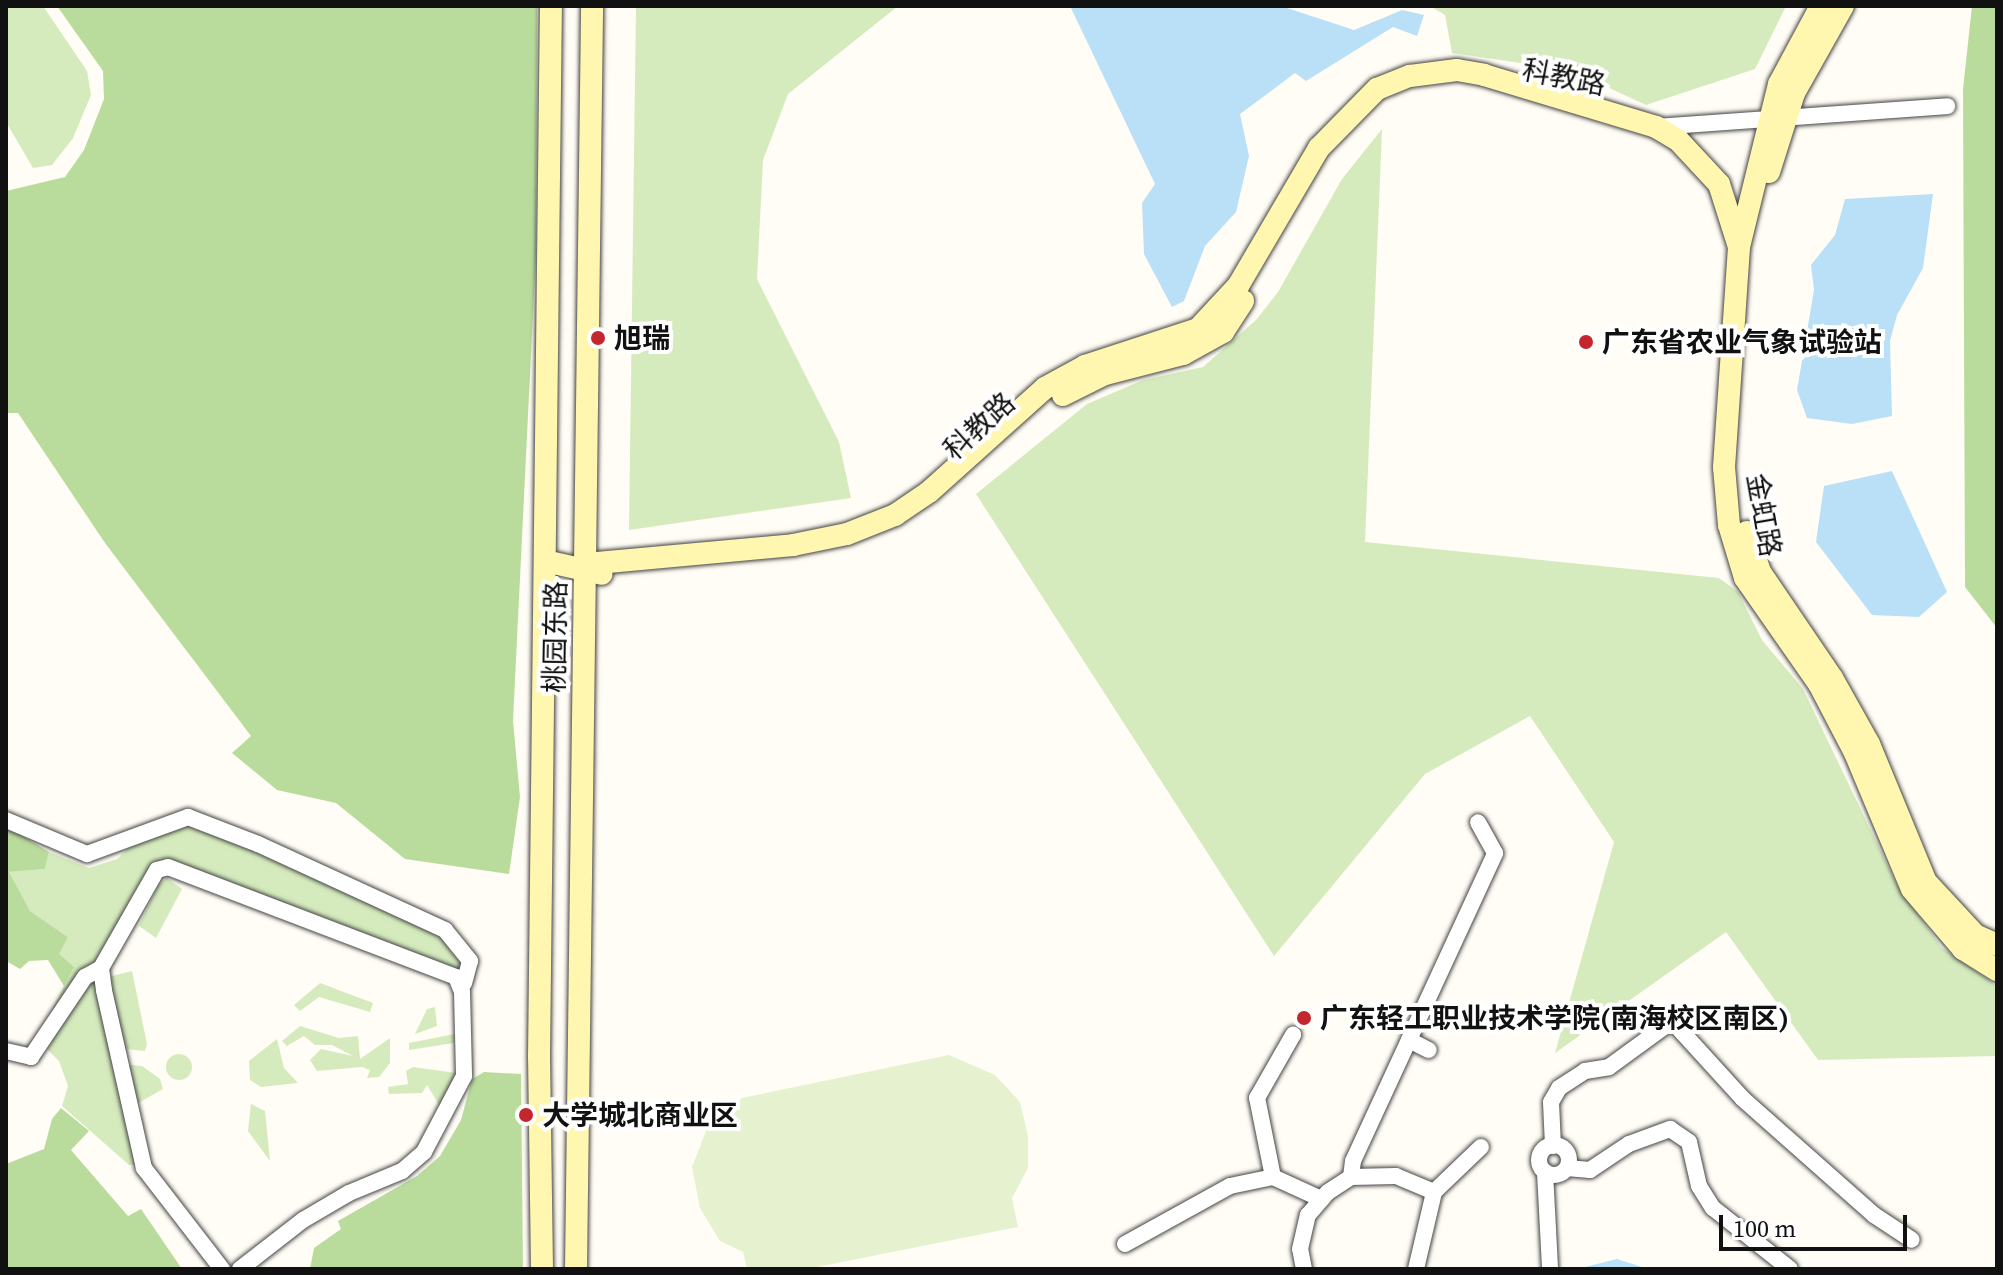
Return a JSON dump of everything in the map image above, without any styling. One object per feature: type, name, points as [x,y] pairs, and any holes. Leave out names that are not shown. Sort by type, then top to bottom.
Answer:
[{"type":"street","name":"桃园东路","points":[[542,1269],[539,1057],[551,6]]},
{"type":"street","name":"桃园东路","points":[[576,1269],[592,6]]},
{"type":"street","name":"金虹路","points":[[1821,6],[1779,84],[1776,121],[1753,249],[1739,463],[1744,524],[1760,572],[1832,678],[1869,744],[1926,882],[1975,935],[1997,945]]},
{"type":"street","name":"金虹路","points":[[1843,6],[1776,121],[1739,247],[1724,467],[1729,525],[1745,578],[1819,684],[1855,753],[1912,889],[1963,949],[1997,970]]},
{"type":"street","name":"科教路","points":[[545,561],[586,569],[797,558],[857,545],[908,523],[1053,400],[1105,374],[1183,354],[1223,332],[1329,154],[1364,116],[1403,92],[1448,84],[1573,115],[1626,118],[1656,127],[1678,140],[1719,184],[1739,247]]},
{"type":"street","points":[[1656,127],[1776,121],[1947,106]]},
{"type":"street","points":[[6,820],[87,854],[188,817],[258,844],[445,930],[470,961],[464,983]]},
{"type":"street","points":[[1351,1177],[1353,1161],[1495,853],[1478,822]]},
{"type":"street","points":[[6,1051],[31,1057],[85,977],[101,968],[157,870],[168,867],[456,977],[462,992],[464,1076],[424,1152],[402,1171],[349,1193],[303,1220],[240,1269]]},
{"type":"street","points":[[101,968],[144,1168],[222,1269]]},
{"type":"street","points":[[1553,1146],[1551,1102],[1559,1088],[1585,1071],[1609,1067],[1672,1021],[1743,1099],[1874,1215],[1912,1240]]},
{"type":"street","points":[[1273,1177],[1257,1098],[1293,1035]]},
{"type":"street","points":[[1409,1040],[1429,1050]]},
{"type":"street","points":[[1545,1172],[1555,1175],[1567,1168],[1590,1170],[1629,1144],[1670,1129],[1689,1142],[1699,1186],[1713,1208],[1790,1269]]},
{"type":"street","points":[[1553,1146],[1568,1155],[1567,1168]]},
{"type":"street","points":[[1550,1269],[1545,1172],[1541,1154],[1553,1146]]},
{"type":"street","points":[[1416,1269],[1434,1192],[1481,1147]]},
{"type":"street","points":[[1304,1269],[1300,1249],[1308,1215],[1321,1199],[1351,1177],[1396,1176],[1434,1192]]},
{"type":"street","points":[[1125,1244],[1197,1200],[1273,1177],[1321,1199]]},
{"type":"green space","points":[[6,6],[43,6],[87,71],[91,95],[73,138],[52,165],[33,168],[6,122]]},
{"type":"green space","points":[[57,6],[537,6],[536,252],[513,721],[520,797],[509,874],[405,859],[336,803],[277,790],[232,753],[251,736],[105,543],[18,413],[6,413],[6,191],[65,177],[84,150],[104,99],[103,71]]},
{"type":"green space","points":[[636,6],[898,6],[788,94],[763,160],[757,279],[839,442],[851,498],[629,530]]},
{"type":"green space","points":[[1430,6],[1786,6],[1755,69],[1646,105],[1570,70],[1452,53],[1445,15]]},
{"type":"green space","points":[[1972,6],[1997,6],[1997,628],[1965,587],[1963,89]]},
{"type":"green space","points":[[1382,129],[1365,542],[1719,578],[1738,592],[1762,640],[1803,689],[1897,885],[1941,947],[1997,986],[1997,1056],[1818,1060],[1726,932],[1555,1053],[1614,842],[1530,716],[1425,774],[1274,956],[976,494],[1087,404],[1143,380],[1203,367],[1256,320],[1278,292],[1342,179]]},
{"type":"green space","points":[[188,817],[445,930],[464,962],[464,983],[168,867],[108,956],[43,1028],[73,968],[58,954],[68,937],[30,911],[8,872],[45,869],[49,852],[89,868],[117,859],[137,840]]},
{"type":"green space","points":[[6,826],[49,852],[45,869],[9,872],[30,911],[68,937],[59,954],[74,967],[64,986],[48,960],[29,961],[20,969],[6,961]]},
{"type":"green space","points":[[167,878],[182,889],[156,938],[139,926],[158,885]]},
{"type":"green space","points":[[132,971],[147,1044],[145,1051],[125,1049],[108,977]]},
{"type":"green space","points":[[94,974],[139,1164],[129,1165],[62,1106],[68,1086],[59,1061],[47,1049]]},
{"type":"green space","points":[[320,983],[373,1003],[370,1012],[319,997],[300,1011],[294,1005]]},
{"type":"green space","points":[[435,1007],[437,1026],[415,1034],[427,1009]]},
{"type":"green space","points":[[300,1026],[339,1038],[358,1036],[360,1059],[390,1038],[390,1063],[379,1077],[367,1078],[370,1070],[362,1067],[317,1071],[310,1060],[321,1049],[353,1056],[332,1045],[315,1045],[304,1036],[287,1046],[282,1041]]},
{"type":"green space","points":[[455,1034],[454,1043],[409,1050],[409,1043]]},
{"type":"green space","points":[[277,1039],[284,1068],[298,1083],[261,1087],[250,1080],[249,1061]]},
{"type":"green space","points":[[179,1054],[188,1058],[192,1067],[188,1076],[179,1080],[170,1076],[166,1067],[170,1058]]},
{"type":"green space","points":[[949,1055],[995,1075],[1020,1102],[1028,1136],[1028,1168],[1012,1198],[1018,1227],[807,1269],[747,1269],[743,1252],[720,1241],[700,1208],[692,1167],[706,1131],[742,1098]]},
{"type":"green space","points":[[142,1066],[160,1079],[163,1089],[133,1106],[125,1068]]},
{"type":"green space","points":[[413,1067],[456,1073],[441,1108],[427,1085],[422,1093],[389,1094],[388,1087],[408,1084],[406,1071]]},
{"type":"green space","points":[[484,1072],[521,1074],[523,1269],[310,1269],[314,1248],[341,1229],[338,1221],[417,1176],[440,1156],[461,1120],[472,1079]]},
{"type":"green space","points":[[251,1104],[265,1111],[270,1161],[248,1131]]},
{"type":"green space","points":[[61,1108],[89,1131],[71,1150],[128,1216],[141,1209],[182,1269],[6,1269],[6,1164],[44,1149],[52,1119]]},
{"type":"water","points":[[1070,6],[1281,6],[1354,30],[1402,10],[1424,15],[1417,36],[1393,27],[1306,81],[1295,73],[1240,114],[1249,156],[1236,212],[1205,246],[1184,301],[1172,307],[1144,254],[1142,203],[1155,184]]},
{"type":"water","points":[[1933,194],[1923,268],[1897,315],[1890,341],[1892,416],[1852,424],[1807,418],[1797,390],[1814,290],[1811,265],[1835,235],[1845,199]]},
{"type":"water","points":[[1892,471],[1947,592],[1919,617],[1872,615],[1816,542],[1824,486]]},
{"type":"water","points":[[1617,1259],[1648,1269],[1581,1269],[1581,1268]]},
{"type":"place","name":"旭瑞","points":[[598,338]]},
{"type":"place","name":"广东省农业气象试验站","points":[[1586,342]]},
{"type":"place","name":"广东轻工职业技术学院(南海校区南区)","points":[[1304,1018]]},
{"type":"place","name":"大学城北商业区","points":[[526,1115]]}]
